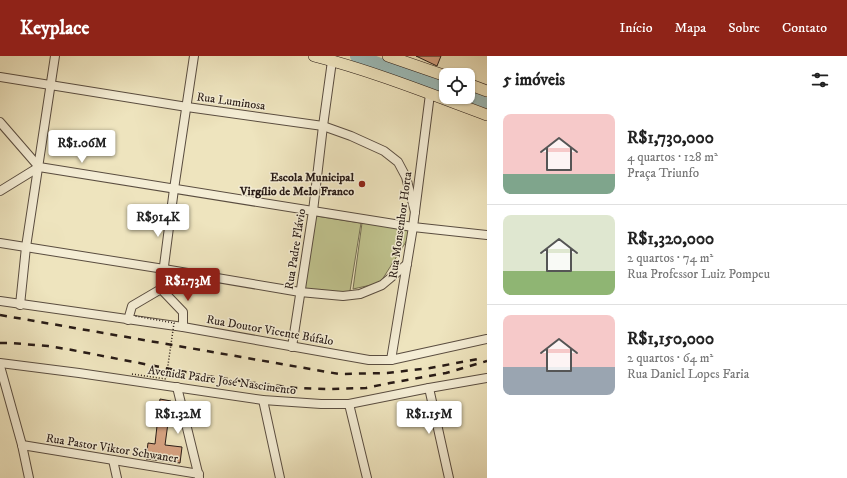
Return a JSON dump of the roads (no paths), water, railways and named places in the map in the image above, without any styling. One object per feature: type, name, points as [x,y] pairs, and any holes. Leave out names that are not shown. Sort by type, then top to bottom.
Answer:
[{"type":"main road","points":[[314,56],[380,76],[487,115]]},
{"type":"main road","points":[[388,56],[439,74]]},
{"type":"main road","points":[[475,87],[487,91]]},
{"type":"street","points":[[20,305],[26,247],[55,56]]},
{"type":"street","points":[[161,289],[194,56]]},
{"type":"street","name":"Rua Padre Flávio","points":[[292,346],[313,212],[332,61]]},
{"type":"street","name":"Rua Luminosa","points":[[0,76],[51,86],[323,126],[378,148],[398,162],[406,177],[415,212]]},
{"type":"street","name":"Rua Monsenhor Horta","points":[[391,360],[413,227],[430,94]]},
{"type":"street","points":[[0,122],[39,168]]},
{"type":"street","points":[[0,191],[39,168],[413,227],[487,235]]},
{"type":"street","points":[[0,243],[300,292],[343,296],[360,294],[382,285],[407,264]]},
{"type":"street","points":[[132,318],[132,306],[161,289]]},
{"type":"street","points":[[161,289],[184,312],[183,327]]},
{"type":"street","name":"Rua Doutor Vicente Búfalo","points":[[0,301],[20,305],[132,318],[369,360],[391,360],[487,339]]},
{"type":"street","points":[[0,364],[22,445],[29,478]]},
{"type":"street","name":"Avenida Padre José Nascimento","points":[[0,364],[79,373],[263,400],[321,404],[349,404],[487,378]]},
{"type":"street","points":[[177,387],[199,476]]},
{"type":"street","points":[[429,388],[449,478]]},
{"type":"street","points":[[263,400],[280,478]]},
{"type":"street","points":[[349,404],[366,478]]},
{"type":"street","name":"Rua Pastor Viktor Schwaner","points":[[22,445],[199,476]]},
{"type":"street","points":[[113,460],[117,478]]},
{"type":"waterway","points":[[357,56],[439,85]]},
{"type":"waterway","points":[[475,97],[487,101]]},
{"type":"railway","points":[[0,315],[339,374],[387,373],[430,368],[478,359]]},
{"type":"railway","points":[[0,343],[48,346],[201,375],[296,388],[366,388],[446,373],[487,361]]},
{"type":"place","name":"Escola Municipal Virgílio de Melo Franco","points":[[362,184]]}]
